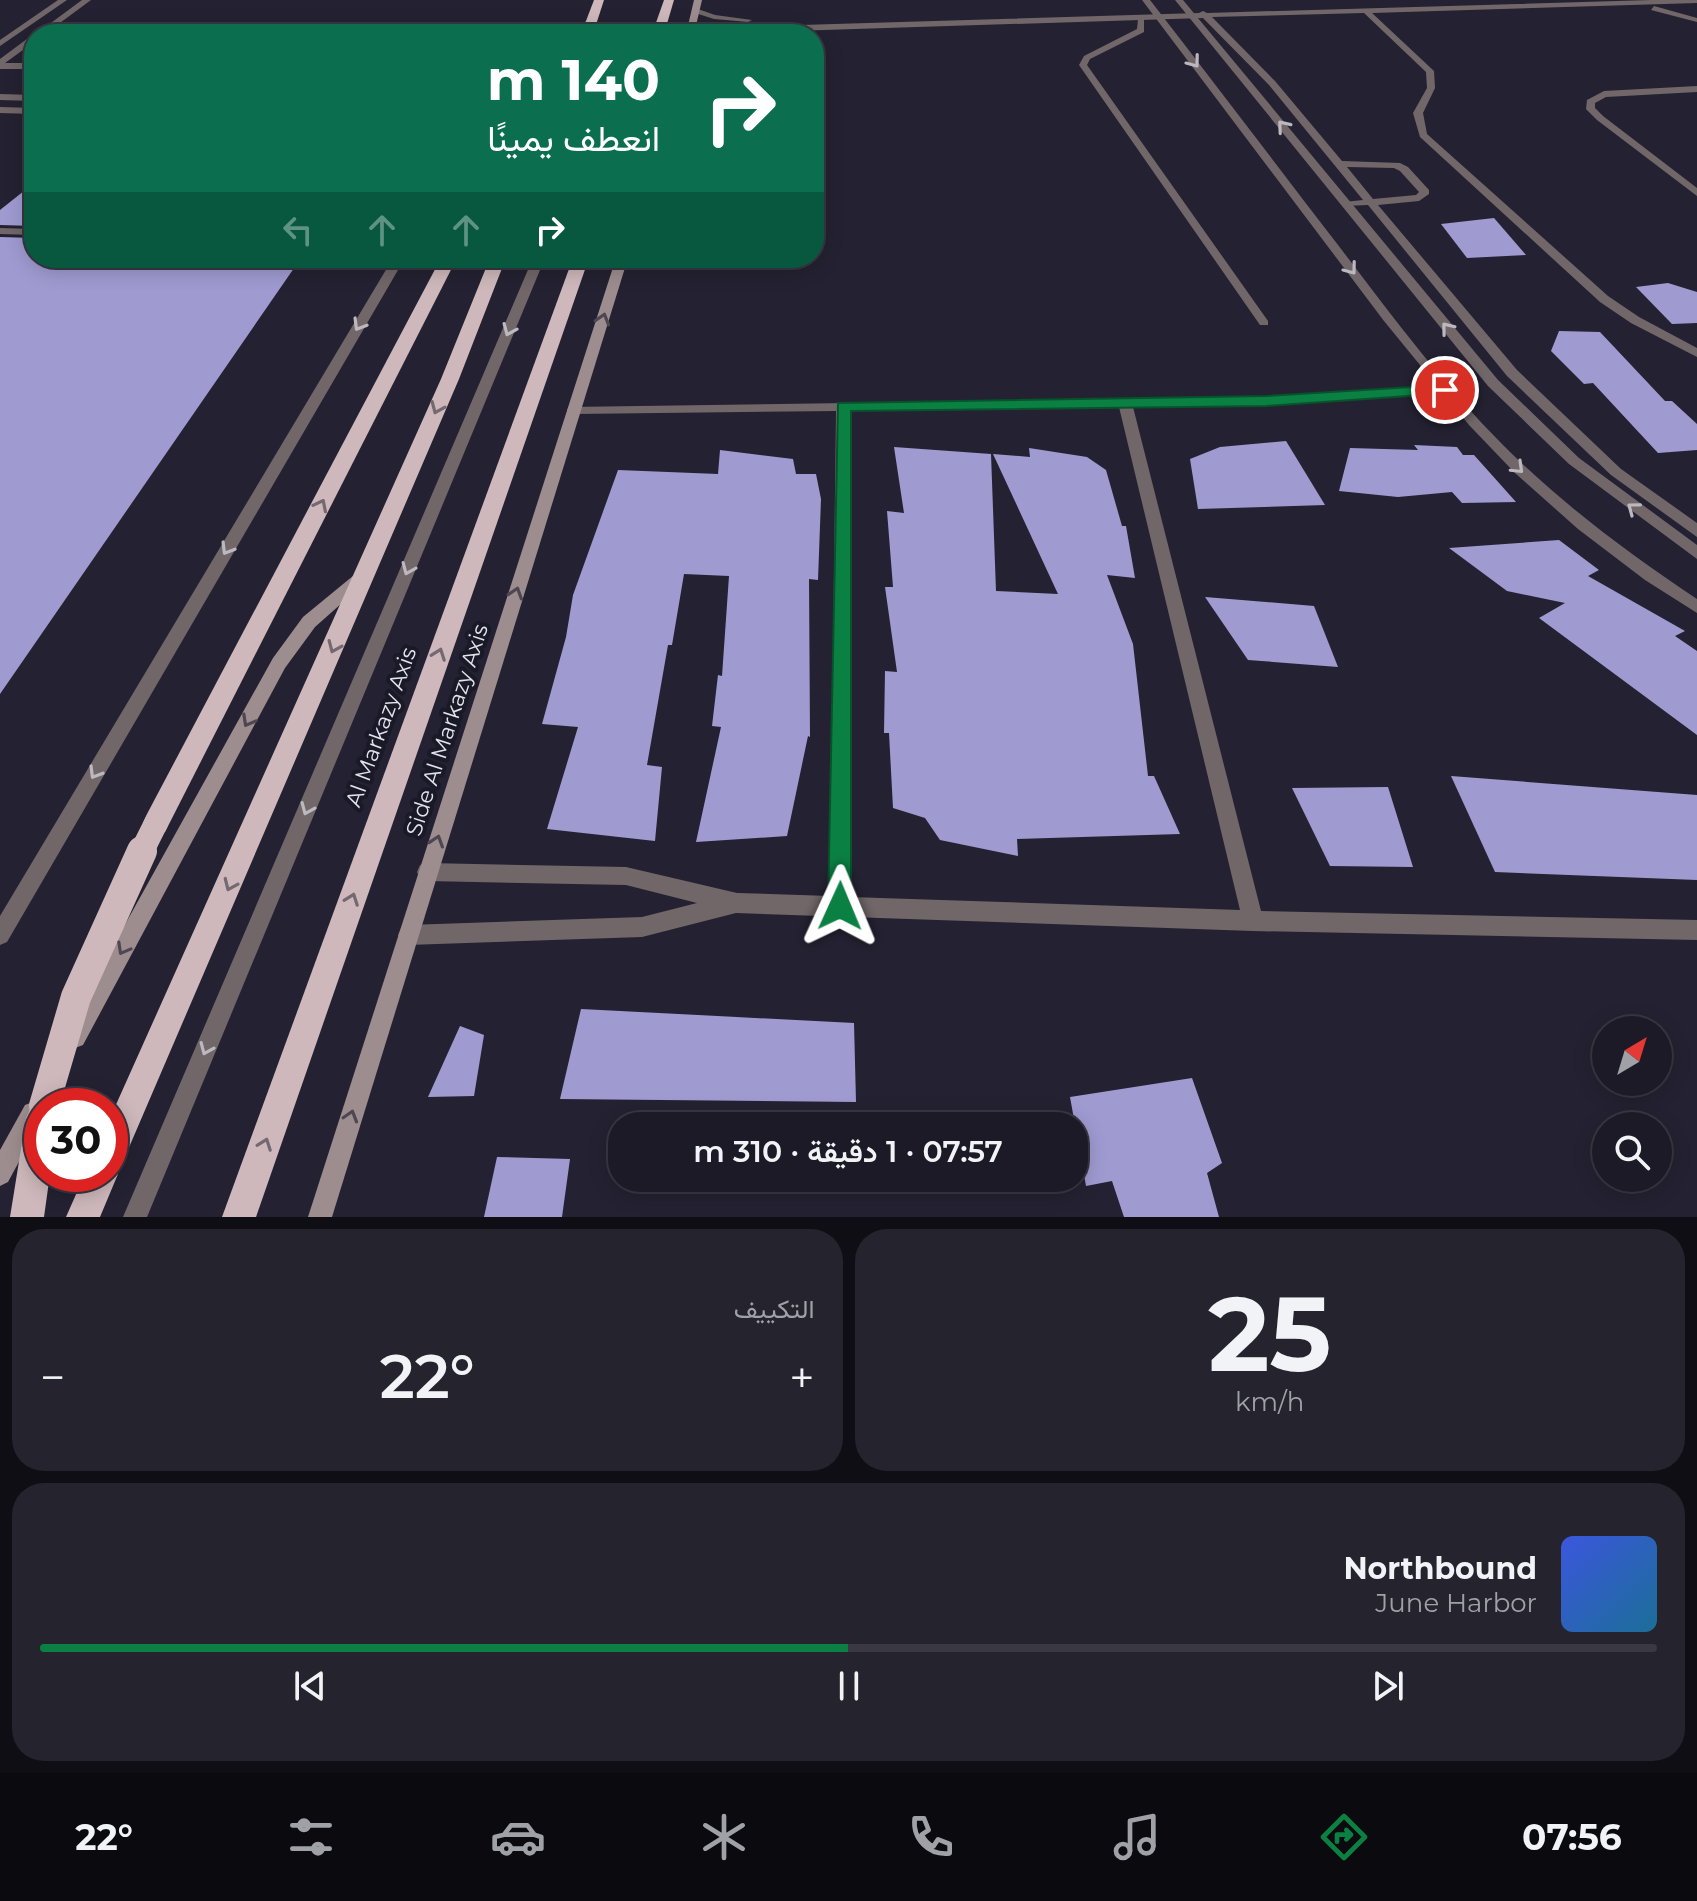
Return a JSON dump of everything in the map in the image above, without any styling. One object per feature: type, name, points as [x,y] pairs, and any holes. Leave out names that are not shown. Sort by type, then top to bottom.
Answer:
[{"type":"highway","points":[[591,24],[599,0]]},
{"type":"highway","points":[[661,24],[669,0]]},
{"type":"highway","points":[[48,1088],[73,1006],[96,948],[156,823],[444,268]]},
{"type":"highway","points":[[128,1114],[450,379],[494,268]]},
{"type":"highway","name":"Al Markazy Axis","points":[[239,1217],[577,268]]},
{"type":"highway","points":[[27,1217],[31,1192]]},
{"type":"highway","points":[[83,1217],[94,1192]]},
{"type":"main road","points":[[692,24],[698,0]]},
{"type":"main road","name":"Side Al Markazy Axis","points":[[320,1217],[619,268]]},
{"type":"main road","points":[[0,1174],[279,663],[309,622],[365,574]]},
{"type":"street","points":[[29,24],[63,0]]},
{"type":"street","points":[[54,24],[87,0]]},
{"type":"street","points":[[1193,10],[1453,0]]},
{"type":"street","points":[[1670,1],[1697,18]]},
{"type":"street","points":[[768,24],[1154,9],[1366,11],[1693,2]]},
{"type":"street","points":[[1620,4],[1697,18]]},
{"type":"street","points":[[695,10],[726,19],[768,24],[1141,19],[1154,9]]},
{"type":"street","points":[[1154,9],[1445,390],[1519,469],[1552,498],[1648,575],[1697,607]]},
{"type":"street","points":[[1193,10],[1272,83],[1512,373],[1616,472],[1697,531]]},
{"type":"street","points":[[1193,10],[1516,408],[1609,490],[1697,553]]},
{"type":"street","points":[[1366,11],[1430,71],[1434,82],[1430,93],[1418,105],[1416,120],[1423,135],[1604,299],[1635,320],[1697,353]]},
{"type":"street","points":[[588,24],[592,21]]},
{"type":"street","points":[[0,44],[24,27]]},
{"type":"street","points":[[0,64],[24,46]]},
{"type":"street","points":[[0,64],[24,65]]},
{"type":"street","points":[[1697,89],[1604,94],[1590,102],[1591,109],[1600,118],[1697,193]]},
{"type":"street","points":[[0,97],[24,98]]},
{"type":"street","points":[[0,110],[24,111]]},
{"type":"street","points":[[1338,164],[1396,165],[1404,169],[1425,192],[1419,198],[1348,204]]},
{"type":"street","points":[[0,935],[393,268]]},
{"type":"street","points":[[135,1217],[535,268]]},
{"type":"street","points":[[574,410],[1266,401],[1445,390]]},
{"type":"street","points":[[1125,403],[1253,921]]},
{"type":"street","points":[[840,906],[843,406]]},
{"type":"street","points":[[427,872],[626,876],[737,903],[1253,921],[1697,930]]},
{"type":"street","points":[[408,935],[642,927],[737,903]]},
{"type":"lane","points":[[1141,19],[1141,30],[1087,58],[1083,65],[1264,323]]},
{"type":"lane","points":[[0,231],[24,232]]},
{"type":"building","points":[[24,191],[24,226],[0,225],[0,210]]},
{"type":"building","points":[[1494,218],[1526,255],[1467,258],[1441,224]]},
{"type":"building","points":[[0,237],[24,238],[24,268],[294,268],[0,694]]},
{"type":"building","points":[[1668,283],[1697,292],[1697,323],[1672,324],[1636,287]]},
{"type":"building","points":[[1559,331],[1600,332],[1665,401],[1672,401],[1697,424],[1697,450],[1658,453],[1593,383],[1584,384],[1551,351]]},
{"type":"building","points":[[1286,441],[1325,505],[1198,509],[1190,459],[1220,447]]},
{"type":"building","points":[[1414,445],[1457,447],[1463,455],[1474,455],[1516,502],[1462,503],[1452,492],[1398,497],[1339,491],[1350,448],[1418,450]]},
{"type":"building","points":[[894,447],[991,454],[996,591],[1058,594],[993,454],[1030,457],[1029,448],[1087,457],[1106,470],[1122,526],[1126,526],[1135,578],[1107,575],[1133,644],[1148,776],[1154,776],[1180,834],[1017,839],[1018,856],[940,840],[925,818],[893,808],[889,733],[884,733],[885,671],[897,672],[885,587],[893,587],[887,511],[904,513]]},
{"type":"building","points":[[720,450],[793,459],[796,474],[816,474],[821,499],[818,580],[809,579],[810,737],[787,836],[696,842],[721,727],[712,726],[718,675],[722,676],[729,576],[684,574],[647,765],[662,767],[655,841],[547,829],[578,727],[542,724],[566,637],[573,595],[618,470],[718,474]]},
{"type":"building","points":[[1559,540],[1599,570],[1588,576],[1685,631],[1675,636],[1697,651],[1697,735],[1539,618],[1565,603],[1507,591],[1449,548]]},
{"type":"building","points":[[1205,597],[1314,606],[1338,667],[1248,660]]},
{"type":"building","points":[[1451,776],[1697,795],[1697,880],[1495,872]]},
{"type":"building","points":[[1388,787],[1413,867],[1330,866],[1292,788]]},
{"type":"building","points":[[581,1009],[854,1023],[856,1102],[560,1099]]},
{"type":"building","points":[[460,1026],[484,1035],[474,1096],[428,1097]]},
{"type":"building","points":[[1192,1078],[1222,1163],[1207,1173],[1219,1217],[1124,1217],[1112,1181],[1088,1186],[1088,1112],[1073,1112],[1070,1097]]},
{"type":"building","points":[[497,1157],[570,1159],[562,1217],[484,1217]]},
{"type":"route","points":[[840,906],[843,406],[1266,401],[1445,390]]}]
